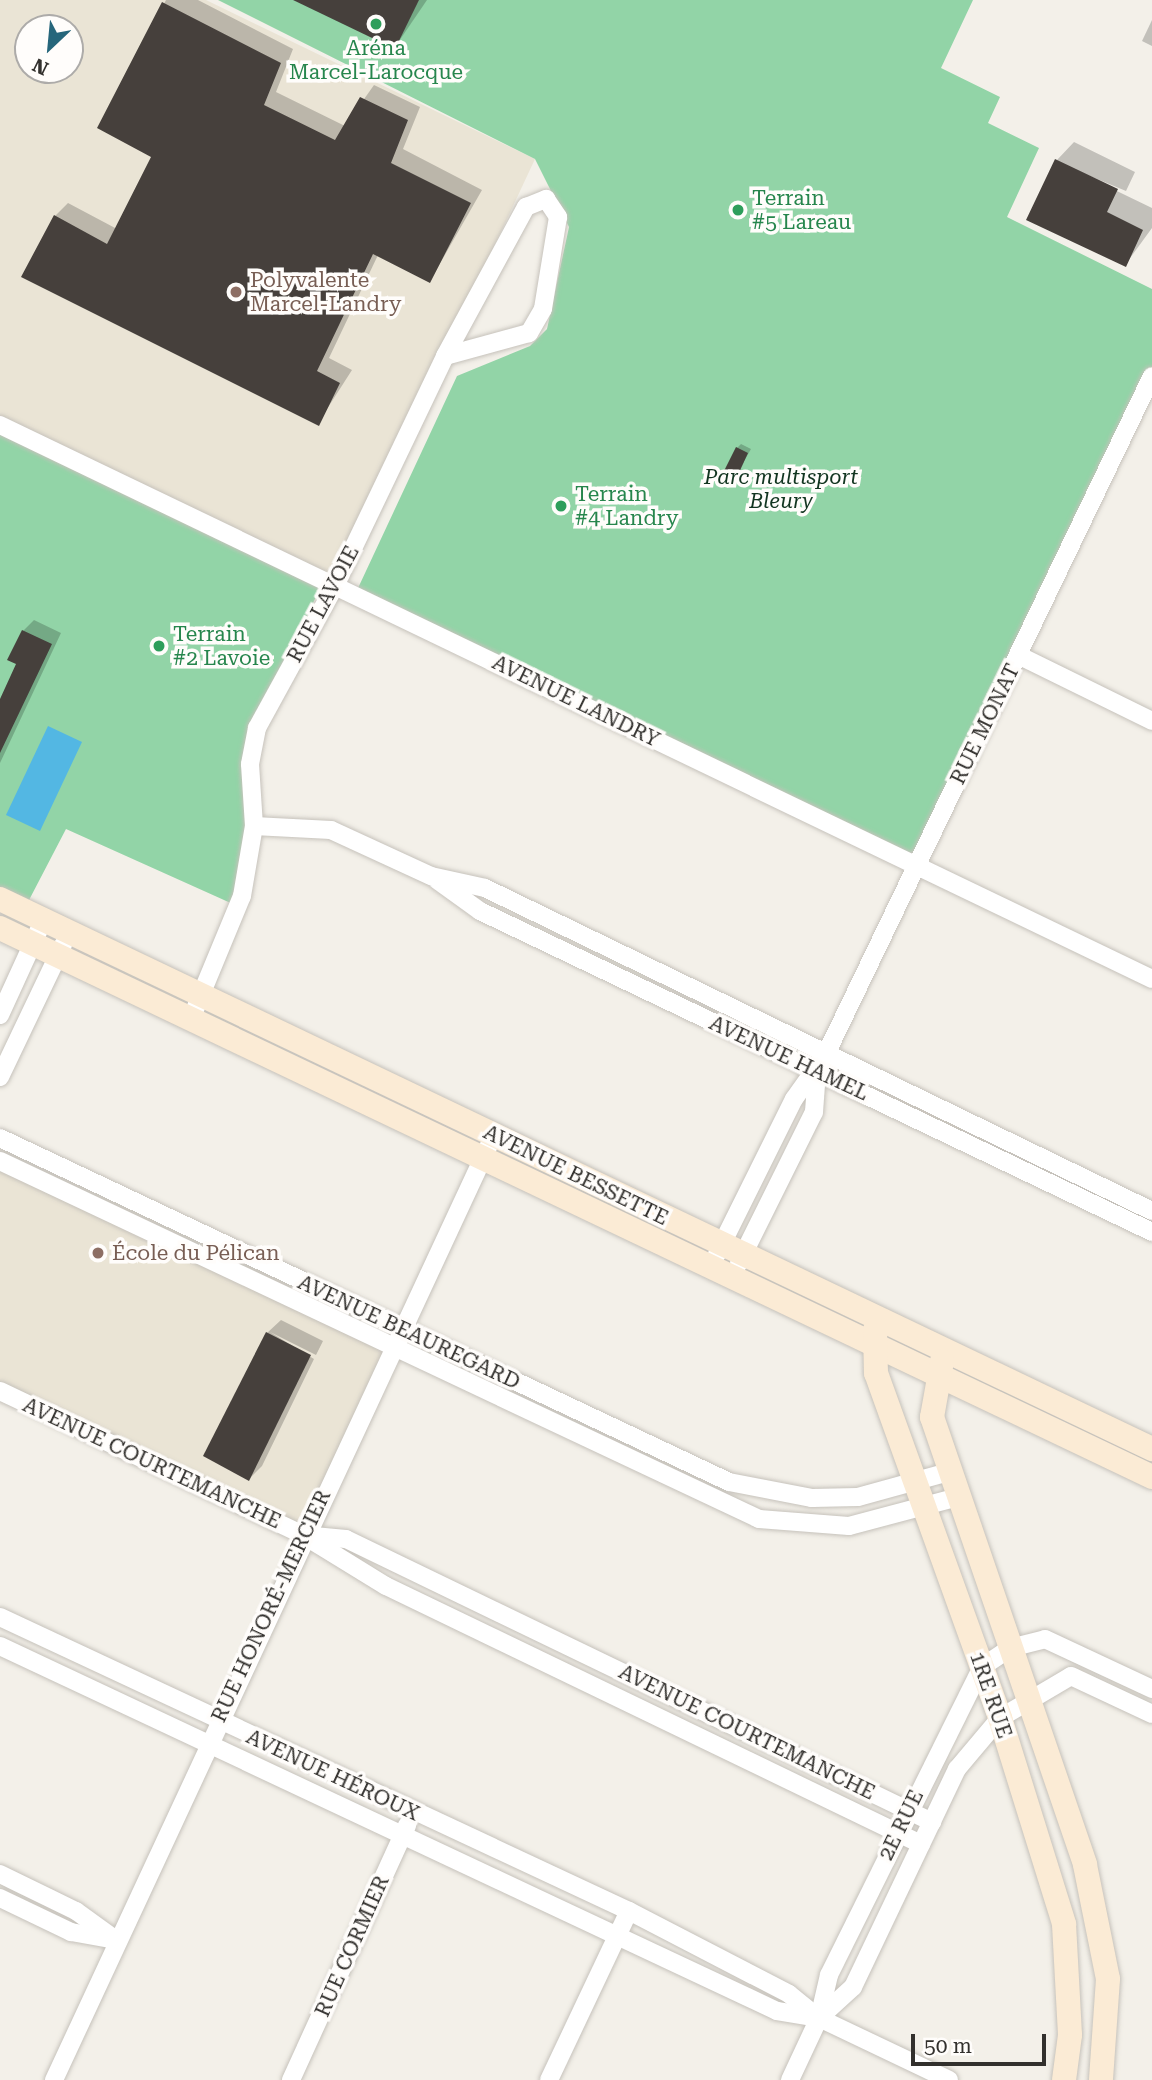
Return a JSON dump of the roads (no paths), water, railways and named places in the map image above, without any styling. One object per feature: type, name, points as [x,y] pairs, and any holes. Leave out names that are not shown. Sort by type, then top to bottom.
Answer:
[{"type":"street","name":"RUE LAVOIE","points":[[191,1019],[242,896],[254,826],[250,764],[257,728],[336,584],[445,356],[526,207],[546,199],[558,217],[543,309],[529,333],[445,356]]},
{"type":"street","name":"RUE MONAT","points":[[727,1261],[814,1112],[817,1071],[1152,376]]},
{"type":"street","name":"AVENUE LANDRY","points":[[0,425],[336,584],[1152,979]]},
{"type":"street","points":[[1018,654],[1152,721]]},
{"type":"street","name":"AVENUE HAMEL","points":[[254,826],[331,830],[431,876],[481,911],[1152,1232]]},
{"type":"street","name":"AVENUE HAMEL","points":[[431,876],[485,888],[559,920],[826,1054],[1152,1211]]},
{"type":"street","name":"AVENUE BESSETTE","points":[[0,899],[494,1135],[727,1261],[873,1344],[1152,1477]]},
{"type":"street","points":[[0,1015],[44,919]]},
{"type":"street","name":"AVENUE BESSETTE","points":[[0,928],[483,1158],[727,1261],[877,1319],[1152,1450]]},
{"type":"street","points":[[0,1077],[70,931]]},
{"type":"street","name":"RUE HONORÉ-MERCIER","points":[[54,2080],[303,1535],[494,1135]]},
{"type":"street","name":"AVENUE BEAUREGARD","points":[[0,1139],[729,1482],[812,1498],[858,1497],[949,1472]]},
{"type":"street","name":"AVENUE BEAUREGARD","points":[[0,1161],[391,1350],[759,1519],[849,1526],[924,1510],[958,1497]]},
{"type":"street","name":"1RE RUE","points":[[877,1319],[873,1344],[876,1373],[913,1483],[1000,1718],[1064,1924],[1070,2035],[1064,2080]]},
{"type":"street","name":"1RE RUE","points":[[945,1352],[932,1417],[1085,1865],[1108,1979],[1101,2080]]},
{"type":"street","name":"AVENUE COURTEMANCHE","points":[[0,1391],[303,1535],[333,1559],[921,1844]]},
{"type":"street","points":[[656,1471],[667,1453]]},
{"type":"street","name":"AVENUE COURTEMANCHE","points":[[303,1535],[346,1539],[932,1822]]},
{"type":"street","name":"AVENUE HÉROUX","points":[[0,1617],[629,1911],[789,1994],[819,2018],[949,2080]]},
{"type":"street","name":"2E RUE","points":[[790,2080],[819,2018],[829,1975],[897,1832],[982,1667],[1010,1648],[1045,1639],[1152,1689]]},
{"type":"street","name":"AVENUE HÉROUX","points":[[0,1646],[777,2011],[819,2018]]},
{"type":"street","name":"AVENUE COURTEMANCHE","points":[[589,1684],[599,1661]]},
{"type":"street","name":"2E RUE","points":[[819,2018],[853,1987],[957,1769],[1000,1718],[1070,1676],[1152,1714]]},
{"type":"street","name":"RUE CORMIER","points":[[291,2080],[414,1812]]},
{"type":"street","points":[[506,1883],[516,1859]]},
{"type":"street","points":[[0,1874],[76,1910],[116,1940]]},
{"type":"street","points":[[0,1898],[71,1932],[116,1940]]},
{"type":"street","points":[[549,2080],[629,1911]]},
{"type":"water","points":[[48,726],[82,742],[40,831],[6,815]]},
{"type":"place","name":"Aréna Marcel-Larocque","points":[[376,24]]},
{"type":"place","name":"Terrain #5 Lareau","points":[[738,210]]},
{"type":"place","name":"Polyvalente Marcel-Landry","points":[[236,292]]},
{"type":"place","name":"Terrain #4 Landry","points":[[561,506]]},
{"type":"place","name":"Terrain #2 Lavoie","points":[[159,646]]},
{"type":"place","name":"École du Pélican","points":[[98,1253]]},
{"type":"park label","name":"Parc multisport Bleury","points":[[781,489]]}]
